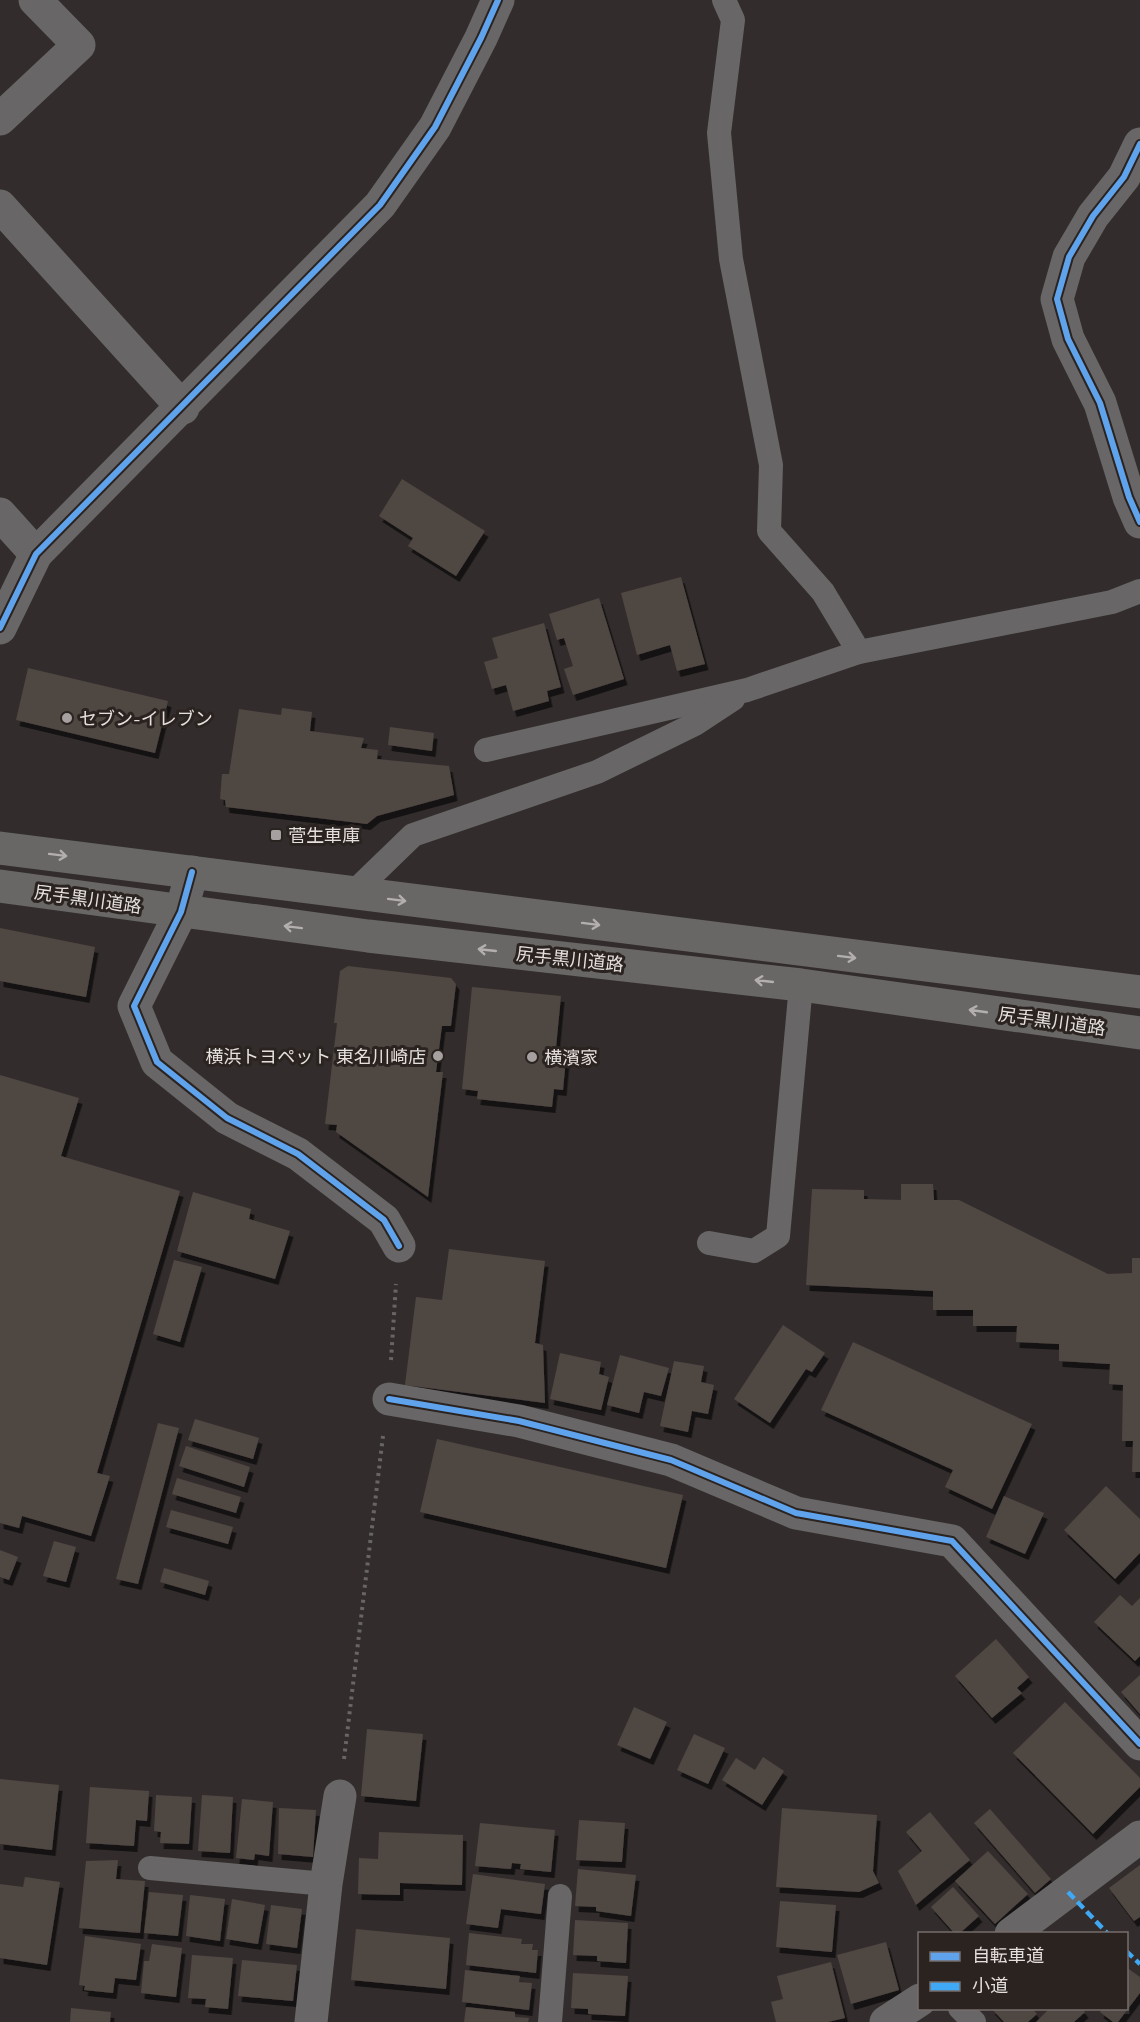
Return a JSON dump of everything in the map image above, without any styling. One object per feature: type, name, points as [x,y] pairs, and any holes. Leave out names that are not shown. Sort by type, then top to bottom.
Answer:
[{"type":"main road","name":"尻手黒川道路","points":[[0,848],[1140,992]]},
{"type":"main road","name":"尻手黒川道路","points":[[0,886],[368,936],[801,985],[1140,1033]]},
{"type":"street","points":[[0,119],[79,45],[35,0]]},
{"type":"street","points":[[0,628],[36,554],[183,408],[380,205],[435,127],[498,0]]},
{"type":"street","points":[[1140,144],[1124,177],[1093,216],[1069,257],[1057,299],[1068,339],[1100,403],[1129,497],[1140,522]]},
{"type":"street","points":[[0,206],[183,408]]},
{"type":"street","points":[[0,514],[36,554]]},
{"type":"street","points":[[192,872],[181,912],[134,1006],[157,1062],[227,1118],[298,1154],[384,1220],[399,1246]]},
{"type":"street","points":[[389,1399],[530,1423],[671,1460],[796,1514],[952,1541],[1140,1744]]},
{"type":"street","points":[[311,2022],[326,1884],[340,1796]]},
{"type":"street","points":[[1014,1932],[1140,1837]]},
{"type":"street","points":[[886,2022],[918,2001]]},
{"type":"lane","points":[[724,0],[733,20],[719,133],[730,259],[771,465],[769,531],[823,592],[859,652]]},
{"type":"lane","points":[[486,750],[747,690],[859,652],[1112,602],[1140,591]]},
{"type":"lane","points":[[352,894],[413,835],[597,772],[695,724],[747,690]]},
{"type":"lane","points":[[709,1243],[754,1251],[778,1236],[801,985]]},
{"type":"lane","points":[[150,1868],[326,1884]]},
{"type":"lane","points":[[550,2022],[560,1896]]},
{"type":"lane","points":[[962,2010],[974,2022]]},
{"type":"path","points":[[340,1796],[389,1399],[399,1246]]},
{"type":"building","points":[[402,479],[485,531],[456,576],[408,546],[413,538],[379,516]]},
{"type":"building","points":[[681,577],[705,664],[677,671],[670,645],[637,655],[621,593]]},
{"type":"building","points":[[599,598],[624,679],[573,695],[564,669],[573,666],[564,638],[557,640],[549,614]]},
{"type":"building","points":[[544,623],[561,687],[547,691],[549,701],[513,711],[506,685],[492,689],[484,662],[498,658],[492,638]]},
{"type":"building","points":[[28,668],[168,701],[155,753],[16,720]]},
{"type":"building","points":[[282,708],[312,712],[310,731],[364,738],[361,748],[378,750],[377,759],[449,766],[454,795],[377,816],[367,824],[226,807],[225,800],[220,799],[222,774],[229,774],[239,709],[281,715]]},
{"type":"building","points":[[390,727],[434,733],[432,751],[388,745]]},
{"type":"building","points":[[0,928],[95,947],[86,997],[0,981]]},
{"type":"building","points":[[348,966],[451,978],[456,984],[451,1026],[442,1026],[436,1072],[443,1072],[428,1197],[336,1132],[337,1125],[325,1124],[337,1023],[334,1023],[340,971]]},
{"type":"building","points":[[472,987],[561,996],[555,1058],[566,1059],[563,1090],[554,1089],[552,1107],[477,1099],[478,1091],[462,1089]]},
{"type":"building","points":[[0,1075],[79,1098],[61,1156],[180,1191],[97,1473],[110,1476],[91,1536],[22,1516],[19,1528],[0,1523]]},
{"type":"building","points":[[901,1184],[933,1184],[934,1200],[959,1200],[1108,1274],[1132,1273],[1132,1258],[1140,1258],[1140,1472],[1132,1472],[1133,1441],[1122,1441],[1123,1385],[1109,1384],[1110,1364],[1059,1361],[1059,1344],[1016,1342],[1017,1326],[973,1326],[973,1310],[933,1310],[933,1291],[806,1285],[812,1189],[864,1190],[864,1199],[901,1200]]},
{"type":"building","points":[[193,1192],[251,1209],[249,1219],[290,1231],[275,1279],[177,1251]]},
{"type":"building","points":[[449,1249],[545,1261],[535,1343],[543,1345],[545,1403],[405,1385],[416,1297],[442,1300]]},
{"type":"building","points":[[174,1260],[202,1267],[180,1342],[153,1334]]},
{"type":"building","points":[[783,1325],[825,1353],[812,1372],[806,1369],[770,1423],[734,1399]]},
{"type":"building","points":[[853,1342],[1032,1424],[992,1509],[945,1487],[953,1470],[821,1410]]},
{"type":"building","points":[[560,1353],[601,1362],[599,1374],[609,1377],[601,1410],[550,1399]]},
{"type":"building","points":[[620,1355],[669,1368],[661,1396],[644,1392],[639,1413],[607,1405]]},
{"type":"building","points":[[674,1361],[704,1366],[701,1382],[714,1385],[708,1414],[692,1411],[688,1432],[660,1426]]},
{"type":"building","points":[[195,1419],[259,1438],[253,1459],[188,1440]]},
{"type":"building","points":[[158,1423],[179,1428],[138,1584],[116,1579]]},
{"type":"building","points":[[437,1439],[683,1495],[666,1568],[420,1512]]},
{"type":"building","points":[[186,1446],[250,1467],[244,1487],[179,1466]]},
{"type":"building","points":[[177,1478],[241,1497],[236,1513],[172,1494]]},
{"type":"building","points":[[1106,1486],[1140,1519],[1140,1553],[1115,1579],[1064,1530]]},
{"type":"building","points":[[1004,1496],[1044,1513],[1025,1554],[986,1537]]},
{"type":"building","points":[[171,1510],[233,1527],[228,1544],[166,1527]]},
{"type":"building","points":[[54,1541],[76,1547],[66,1582],[43,1576]]},
{"type":"building","points":[[0,1550],[18,1557],[9,1580],[0,1577]]},
{"type":"building","points":[[164,1568],[209,1581],[205,1595],[160,1582]]},
{"type":"building","points":[[1120,1595],[1132,1606],[1140,1598],[1140,1656],[1135,1661],[1094,1622]]},
{"type":"building","points":[[996,1639],[1029,1677],[1017,1688],[1022,1693],[992,1718],[955,1676]]},
{"type":"building","points":[[1140,1675],[1140,1714],[1121,1692]]},
{"type":"building","points":[[1065,1702],[1140,1778],[1140,1787],[1093,1834],[1013,1753]]},
{"type":"building","points":[[634,1707],[667,1722],[650,1759],[617,1745]]},
{"type":"building","points":[[367,1729],[423,1734],[416,1801],[361,1796]]},
{"type":"building","points":[[694,1734],[725,1748],[708,1784],[677,1770]]},
{"type":"building","points":[[763,1757],[784,1771],[762,1805],[722,1780],[736,1758],[755,1770]]},
{"type":"building","points":[[0,1779],[59,1785],[52,1850],[0,1844]]},
{"type":"building","points":[[90,1787],[149,1791],[147,1821],[136,1820],[134,1846],[86,1843]]},
{"type":"building","points":[[156,1795],[192,1797],[189,1844],[160,1843],[161,1832],[154,1831]]},
{"type":"building","points":[[202,1795],[233,1797],[230,1853],[198,1851]]},
{"type":"building","points":[[242,1799],[273,1802],[269,1856],[255,1854],[254,1860],[236,1858]]},
{"type":"building","points":[[279,1808],[316,1810],[313,1857],[278,1854]]},
{"type":"building","points":[[782,1808],[877,1815],[873,1871],[879,1883],[859,1892],[776,1887]]},
{"type":"building","points":[[990,1809],[1051,1879],[1035,1893],[974,1823]]},
{"type":"building","points":[[930,1812],[970,1860],[916,1905],[898,1871],[922,1851],[906,1832]]},
{"type":"building","points":[[579,1820],[625,1823],[622,1862],[576,1860]]},
{"type":"building","points":[[480,1823],[555,1830],[551,1872],[520,1869],[521,1864],[512,1863],[511,1869],[475,1866]]},
{"type":"building","points":[[379,1832],[463,1835],[462,1885],[400,1883],[400,1895],[358,1894],[359,1858],[378,1859]]},
{"type":"building","points":[[988,1851],[1028,1894],[995,1924],[955,1881]]},
{"type":"building","points":[[118,1860],[116,1879],[145,1881],[140,1933],[79,1928],[86,1861]]},
{"type":"building","points":[[1140,1865],[1140,1917],[1134,1921],[1109,1888]]},
{"type":"building","points":[[578,1869],[636,1875],[631,1916],[596,1911],[596,1907],[575,1906]]},
{"type":"building","points":[[473,1874],[545,1884],[541,1914],[501,1909],[498,1928],[466,1924]]},
{"type":"building","points":[[25,1877],[60,1882],[47,1965],[0,1958],[0,1884],[23,1887]]},
{"type":"building","points":[[953,1887],[979,1916],[961,1932],[953,1932],[931,1907]]},
{"type":"building","points":[[149,1892],[183,1895],[178,1936],[144,1933]]},
{"type":"building","points":[[190,1895],[225,1899],[220,1941],[186,1936]]},
{"type":"building","points":[[232,1899],[265,1905],[258,1944],[226,1939]]},
{"type":"building","points":[[780,1901],[836,1905],[832,1952],[776,1947]]},
{"type":"building","points":[[271,1905],[302,1909],[297,1948],[266,1944]]},
{"type":"building","points":[[575,1920],[628,1923],[626,1963],[597,1961],[597,1956],[573,1955]]},
{"type":"building","points":[[356,1929],[450,1938],[446,1989],[351,1980]]},
{"type":"building","points":[[469,1933],[522,1939],[521,1944],[533,1944],[532,1950],[538,1950],[536,1973],[466,1965]]},
{"type":"building","points":[[85,1936],[141,1944],[136,1980],[115,1978],[113,1993],[84,1990],[85,1986],[79,1985]]},
{"type":"building","points":[[886,1942],[899,1990],[851,2004],[837,1955]]},
{"type":"building","points":[[152,1944],[182,1948],[176,1997],[141,1993],[144,1961],[149,1961]]},
{"type":"building","points":[[192,1955],[233,1958],[228,2009],[205,2007],[206,1999],[188,1998]]},
{"type":"building","points":[[242,1960],[297,1965],[293,2001],[238,1996]]},
{"type":"building","points":[[831,1962],[845,2018],[828,2022],[776,2022],[771,2002],[783,1999],[777,1976]]},
{"type":"building","points":[[1128,1968],[1140,1977],[1140,1993],[1128,2009]]},
{"type":"building","points":[[465,1970],[520,1976],[519,1982],[532,1983],[529,2010],[462,2002]]},
{"type":"building","points":[[573,1973],[628,1976],[625,2016],[588,2014],[588,2009],[571,2008]]},
{"type":"building","points":[[466,2007],[515,2012],[515,2017],[529,2018],[528,2022],[464,2022]]},
{"type":"building","points":[[71,2008],[111,2012],[110,2022],[70,2022]]},
{"type":"building","points":[[993,2010],[1034,2010],[1037,2014],[1028,2022],[1004,2022]]},
{"type":"building","points":[[1048,2010],[1084,2010],[1085,2012],[1074,2022],[1036,2022]]},
{"type":"building","points":[[1101,2010],[1127,2010],[1118,2022],[1113,2022],[1100,2012]]},
{"type":"marked path","points":[[1068,1892],[1106,1932]]},
{"type":"marked path","points":[[1128,1953],[1140,1964]]},
{"type":"cycle path","points":[[0,628],[36,554],[380,205],[435,127],[498,0]]},
{"type":"cycle path","points":[[1140,144],[1124,177],[1093,216],[1069,257],[1057,299],[1068,339],[1100,403],[1129,497],[1140,522]]},
{"type":"cycle path","points":[[192,872],[181,912],[134,1006],[157,1062],[227,1118],[298,1154],[384,1220],[399,1246]]},
{"type":"cycle path","points":[[389,1399],[519,1421],[671,1460],[796,1513],[952,1541],[1140,1744]]},
{"type":"place","name":"セブン-イレブン","points":[[67,718]]},
{"type":"place","name":"菅生車庫","points":[[276,835]]},
{"type":"place","name":"横浜トヨペット 東名川崎店","points":[[438,1056]]},
{"type":"place","name":"横濱家","points":[[532,1057]]}]
